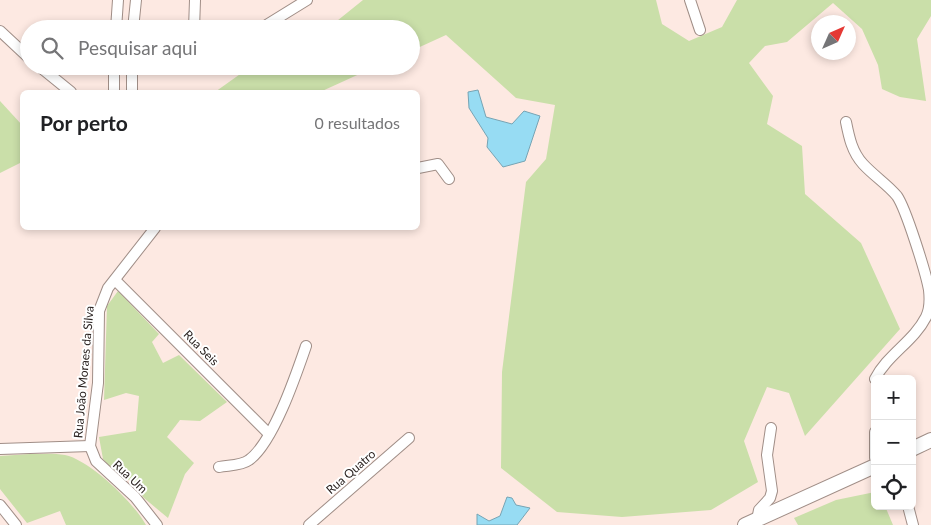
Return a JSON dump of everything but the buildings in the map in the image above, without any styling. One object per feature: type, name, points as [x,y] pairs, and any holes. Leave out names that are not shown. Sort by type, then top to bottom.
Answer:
[{"type":"highway","points":[[916,447],[931,440]]},
{"type":"highway","points":[[751,522],[871,468]]},
{"type":"street","points":[[117,20],[118,0]]},
{"type":"street","points":[[134,20],[136,0]]},
{"type":"street","points":[[194,0],[194,20]]},
{"type":"street","points":[[275,20],[307,0]]},
{"type":"street","points":[[690,0],[700,30]]},
{"type":"street","points":[[0,31],[20,50]]},
{"type":"street","points":[[50,75],[68,90]]},
{"type":"street","points":[[114,75],[114,90]]},
{"type":"street","points":[[132,75],[132,90]]},
{"type":"street","points":[[846,122],[851,146],[863,164],[898,197],[909,224],[929,290],[930,304],[927,316],[918,329],[877,375]]},
{"type":"street","points":[[420,168],[438,164],[448,178]]},
{"type":"street","name":"Rua João Moraes da Silva","points":[[0,448],[90,446],[98,383],[99,311],[104,296],[153,230]]},
{"type":"street","name":"Rua Seis","points":[[115,280],[269,434]]},
{"type":"street","points":[[219,467],[248,461],[260,450],[284,404],[306,346]]},
{"type":"street","points":[[751,522],[770,498],[772,491],[767,455],[771,428]]},
{"type":"street","name":"Rua Quatro","points":[[309,525],[409,438]]},
{"type":"street","name":"Rua Um","points":[[90,446],[96,461],[135,498],[156,525]]},
{"type":"street","points":[[0,505],[16,525]]},
{"type":"street","points":[[909,510],[913,525]]},
{"type":"green space","points":[[363,0],[656,0],[662,24],[689,41],[722,27],[737,0],[931,0],[931,16],[917,39],[926,101],[900,97],[882,89],[878,65],[862,29],[856,24],[856,15],[846,15],[833,3],[819,15],[811,15],[811,22],[787,42],[765,46],[749,63],[773,96],[767,124],[802,146],[805,194],[861,243],[900,329],[805,436],[789,393],[767,387],[744,441],[758,482],[711,510],[622,517],[557,512],[501,468],[502,372],[526,182],[546,159],[555,105],[516,98],[446,35],[420,47],[420,20],[338,20]]},
{"type":"green space","points":[[239,75],[357,75],[324,90],[218,90]]},
{"type":"green space","points":[[0,101],[20,123],[20,163],[0,173]]},
{"type":"green space","points":[[118,291],[159,334],[152,342],[163,363],[179,355],[227,402],[200,421],[180,420],[167,437],[194,463],[185,474],[168,518],[144,498],[129,480],[117,475],[103,459],[99,437],[136,431],[139,396],[126,393],[104,400],[107,306]]},
{"type":"green space","points":[[30,454],[65,455],[87,465],[132,505],[146,525],[66,525],[60,511],[27,523],[0,489],[0,456]]},
{"type":"green space","points":[[871,493],[871,510],[887,510],[893,525],[798,525],[794,518],[836,500]]},
{"type":"water","points":[[478,90],[486,117],[512,124],[524,111],[540,116],[525,161],[503,167],[487,147],[488,138],[469,108],[468,92]]},
{"type":"water","points":[[507,497],[512,498],[516,505],[530,508],[517,525],[477,525],[477,514],[489,521],[500,516]]}]
